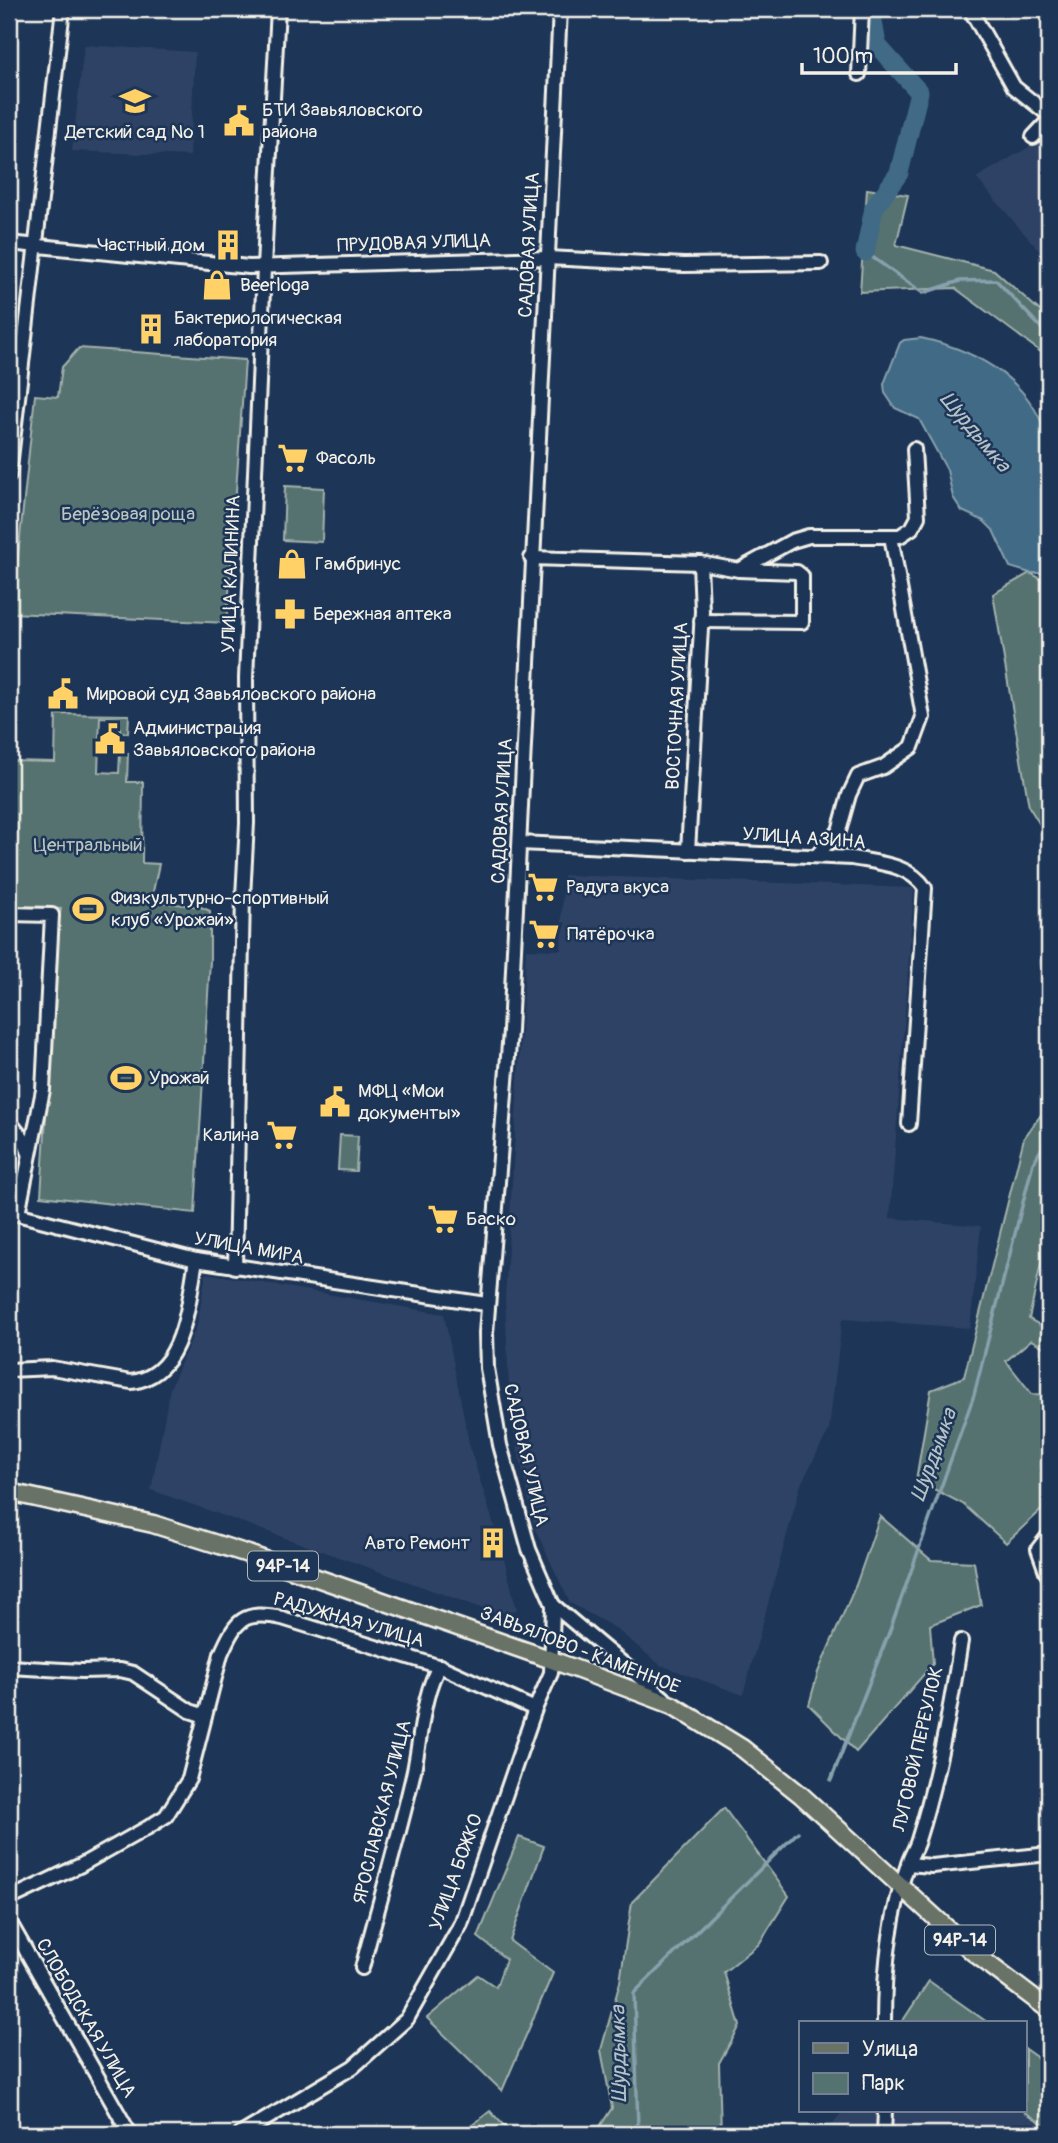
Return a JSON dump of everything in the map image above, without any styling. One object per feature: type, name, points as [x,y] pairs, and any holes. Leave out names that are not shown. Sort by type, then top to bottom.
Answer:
[{"type":"main road","name":"ЗАВЬЯЛОВО - КАМЕННОЕ","points":[[9,1492],[153,1524],[248,1554],[552,1660],[672,1705],[743,1748],[801,1795],[974,1953],[1049,2010]]},
{"type":"street","points":[[9,476],[11,433],[63,9]]},
{"type":"street","name":"УЛИЦА КАЛИНИНА","points":[[235,1267],[247,823],[246,678],[278,9]]},
{"type":"street","name":"САДОВАЯ УЛИЦА","points":[[553,1605],[529,1549],[500,1444],[486,1367],[486,1304],[510,1031],[531,558],[560,9]]},
{"type":"street","points":[[859,74],[862,9]]},
{"type":"street","points":[[970,9],[1014,88],[1049,117],[1033,138]]},
{"type":"street","name":"ПРУДОВАЯ УЛИЦА","points":[[9,243],[265,267],[548,258],[684,265],[821,263]]},
{"type":"street","points":[[739,570],[792,541],[808,536],[900,536],[912,528],[918,517],[914,449]]},
{"type":"street","points":[[816,856],[839,831],[849,795],[858,776],[883,767],[912,747],[923,717],[891,536]]},
{"type":"street","points":[[531,558],[700,563],[739,570],[797,572],[802,576],[802,622],[701,621]]},
{"type":"street","name":"ВОСТОЧНАЯ УЛИЦА","points":[[688,851],[701,621],[700,563]]},
{"type":"street","name":"УЛИЦА АЗИНА","points":[[520,843],[852,858],[886,864],[918,877],[925,888],[909,1124]]},
{"type":"street","points":[[9,914],[52,915],[43,1090],[13,1213]]},
{"type":"street","points":[[9,1121],[23,1139],[29,1153]]},
{"type":"street","name":"УЛИЦА МИРА","points":[[13,1213],[196,1260],[486,1304]]},
{"type":"street","points":[[9,1370],[52,1368],[131,1382],[144,1381],[155,1375],[170,1359],[177,1342],[196,1260]]},
{"type":"street","points":[[1047,1574],[1038,1549],[1049,1535]]},
{"type":"street","points":[[553,1605],[672,1705]]},
{"type":"street","name":"УЛИЦА БОЖКО","points":[[241,2134],[353,2067],[407,2019],[461,1924],[535,1709],[551,1674],[553,1605]]},
{"type":"street","name":"РАДУЖНАЯ УЛИЦА","points":[[9,1899],[81,1865],[166,1815],[189,1779],[197,1757],[221,1654],[238,1622],[250,1615],[262,1614],[282,1618],[440,1666],[535,1709]]},
{"type":"street","name":"ЛУГОВОЙ ПЕРЕУЛОК","points":[[884,2021],[885,1972],[892,1923],[908,1864],[918,1842],[952,1700],[961,1641]]},
{"type":"street","name":"ЯРОСЛАВСКАЯ УЛИЦА","points":[[362,1968],[414,1773],[429,1694],[440,1666]]},
{"type":"street","points":[[9,1667],[120,1670],[133,1673],[190,1711],[205,1716]]},
{"type":"street","points":[[908,1864],[932,1866],[1049,1854]]},
{"type":"street","name":"СЛОБОДСКАЯ УЛИЦА","points":[[9,1921],[130,2134]]},
{"type":"street","points":[[884,2134],[885,2112]]},
{"type":"shaded area","name":"Детский сад № 1","points":[[84,45],[195,52],[190,156],[72,151]]},
{"type":"shaded area","points":[[1049,135],[1049,262],[976,178]]},
{"type":"shaded area","points":[[563,875],[914,888],[890,1218],[981,1226],[970,1328],[842,1319],[829,1430],[801,1484],[743,1695],[660,1665],[615,1628],[570,1603],[535,1529],[510,1413],[505,1298],[526,949],[561,950]]},
{"type":"shaded area","points":[[206,1273],[444,1314],[470,1448],[517,1610],[496,1613],[151,1490],[170,1388],[197,1326]]},
{"type":"shaded area","points":[[842,2112],[1025,2112],[1049,2128],[1049,2134],[826,2134]]},
{"type":"green space","points":[[867,189],[908,195],[896,245],[994,270],[1049,319],[1049,358],[955,288],[860,292]]},
{"type":"green space","name":"Берёзовая роща","points":[[79,348],[245,360],[227,623],[12,613],[35,395],[58,397],[62,367]]},
{"type":"green space","points":[[285,486],[324,488],[322,542],[283,540]]},
{"type":"green space","points":[[1030,573],[1049,583],[1049,839],[1029,807],[993,594]]},
{"type":"green space","name":"Урожай","points":[[9,713],[12,713],[12,761],[55,762],[56,714],[129,715],[128,733],[120,732],[120,718],[100,717],[98,772],[119,773],[120,753],[128,753],[127,782],[143,782],[142,863],[159,864],[151,901],[201,907],[210,911],[210,961],[195,1213],[41,1196],[61,909],[9,906]]},
{"type":"green space","points":[[1049,1104],[1049,1238],[1029,1319],[1049,1330],[1049,1350],[1031,1340],[1006,1361],[1032,1394],[1049,1395],[1049,1503],[1006,1543],[963,1504],[916,1480],[931,1390],[964,1377],[1024,1138]]},
{"type":"green space","points":[[340,1135],[358,1136],[356,1171],[338,1170]]},
{"type":"green space","points":[[880,1516],[931,1560],[974,1562],[981,1605],[930,1625],[933,1664],[856,1752],[809,1705],[818,1672],[856,1585]]},
{"type":"green space","points":[[724,1808],[789,1896],[759,1944],[724,1972],[740,2026],[719,2063],[721,2134],[595,2134],[612,2108],[601,2050],[620,1982],[632,1902]]},
{"type":"green space","points":[[519,1837],[544,1846],[510,1941],[553,1973],[502,2091],[427,2018],[478,1975],[496,1987],[506,1959],[478,1937]]},
{"type":"green space","points":[[929,1981],[986,2021],[903,2021]]},
{"type":"green space","points":[[1026,2050],[1049,2066],[1049,2128],[1025,2112]]},
{"type":"green space","points":[[490,2111],[510,2132],[508,2134],[461,2134]]},
{"type":"water","points":[[921,338],[964,351],[1002,373],[1018,387],[1042,423],[1049,445],[1049,573],[1030,573],[1010,567],[993,530],[984,521],[962,511],[953,497],[947,470],[919,419],[895,408],[885,393],[884,384],[900,343]]},
{"type":"waterway","points":[[865,252],[874,208],[899,173],[919,92],[877,45],[871,9]]},
{"type":"waterway","points":[[865,252],[923,293],[960,281],[996,280],[1049,336]]},
{"type":"waterway","name":"Шурдымка","points":[[831,1780],[890,1630],[974,1395],[1033,1163],[1049,1137]]},
{"type":"waterway","name":"Шурдымка","points":[[635,2134],[638,2129],[634,1993],[798,1832]]},
{"type":"place","name":"Детский сад № 1","points":[[135,101]]},
{"type":"place","name":"БТИ Завьяловского района","points":[[239,121]]},
{"type":"place","name":"Частный дом","points":[[228,245]]},
{"type":"place","name":"Beerloga","points":[[217,285]]},
{"type":"place","name":"Бактериологическая лаборатория","points":[[151,329]]},
{"type":"place","name":"Фасоль","points":[[293,458]]},
{"type":"place","name":"Гамбринус","points":[[292,564]]},
{"type":"place","name":"Бережная аптека","points":[[290,614]]},
{"type":"place","name":"Мировой суд Завьяловского района","points":[[63,694]]},
{"type":"place","name":"Администрация Завьяловского района","points":[[110,739]]},
{"type":"place","name":"Радуга вкуса","points":[[543,887]]},
{"type":"place","name":"Физкультурно-спортивный клуб «Урожай»","points":[[88,909]]},
{"type":"place","name":"Пятёрочка","points":[[544,934]]},
{"type":"place","name":"Урожай","points":[[126,1078]]},
{"type":"place","name":"МФЦ «Мои документы»","points":[[335,1102]]},
{"type":"place","name":"Калина","points":[[282,1135]]},
{"type":"place","name":"Баско","points":[[443,1219]]},
{"type":"place","name":"Авто Ремонт","points":[[493,1543]]},
{"type":"park label","name":"Центральный","points":[[88,845]]}]
